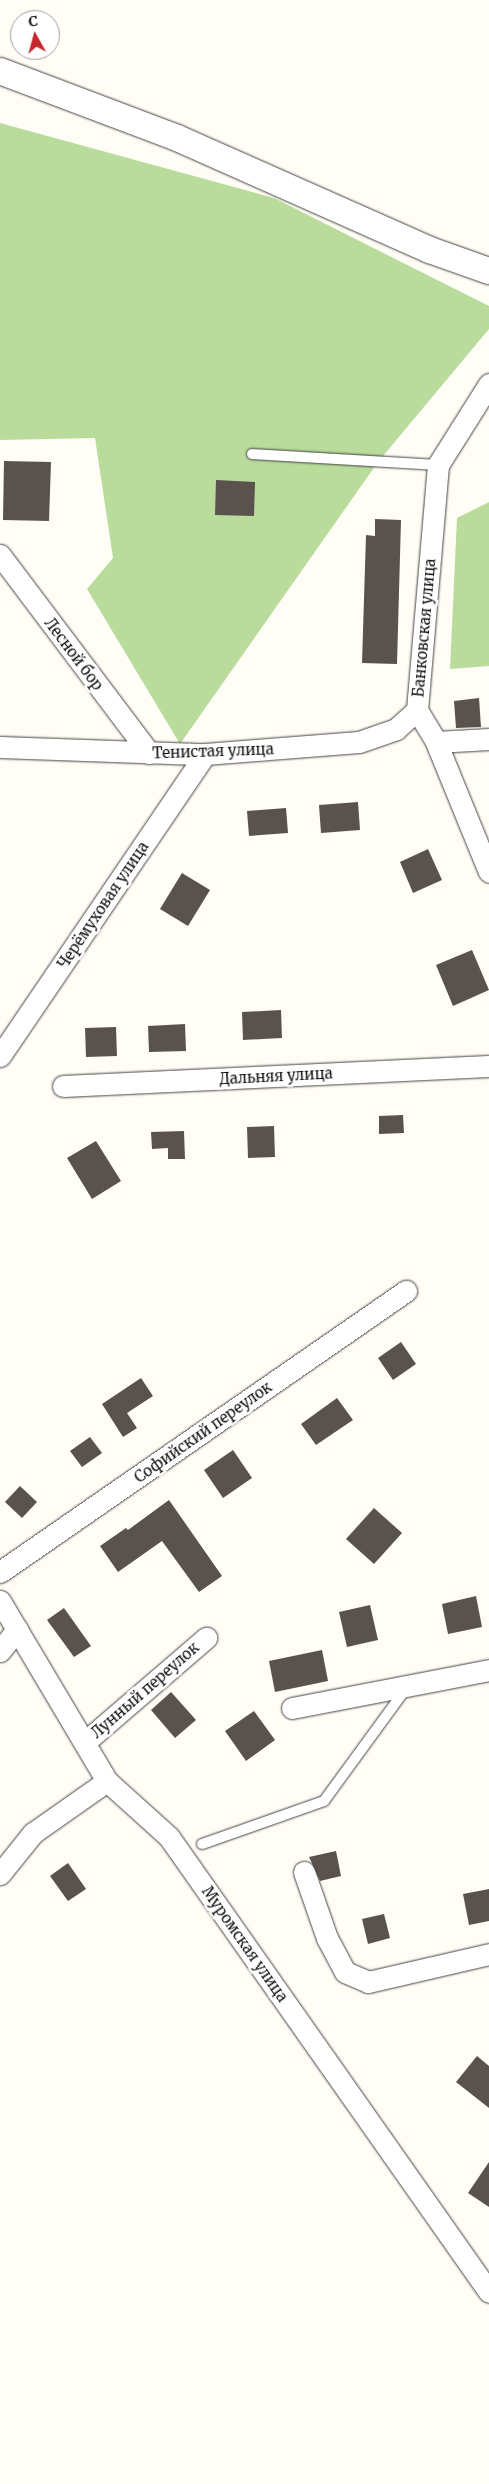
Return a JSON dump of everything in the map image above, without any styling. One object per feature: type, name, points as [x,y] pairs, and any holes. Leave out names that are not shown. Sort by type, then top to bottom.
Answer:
[{"type":"street","points":[[0,71],[177,138],[430,250],[489,271]]},
{"type":"street","name":"Банковская улица","points":[[489,384],[438,464],[417,710],[436,742],[489,872]]},
{"type":"street","name":"Лесной бор","points":[[0,554],[149,753]]},
{"type":"street","name":"Тенистая улица","points":[[0,747],[205,754],[359,742],[396,729],[417,710]]},
{"type":"street","points":[[436,742],[489,739]]},
{"type":"street","name":"Черёмуховая улица","points":[[0,1056],[205,754]]},
{"type":"street","name":"Дальняя улица","points":[[63,1086],[489,1066]]},
{"type":"street","name":"Софийский переулок","points":[[0,1572],[406,1291]]},
{"type":"street","name":"Муромская улица","points":[[0,1601],[107,1780],[170,1836],[489,2292]]},
{"type":"street","points":[[0,1651],[17,1629]]},
{"type":"street","name":"Лунный переулок","points":[[85,1742],[206,1638]]},
{"type":"street","points":[[292,1708],[489,1670]]},
{"type":"street","points":[[0,1874],[33,1833],[107,1780]]},
{"type":"street","points":[[304,1872],[327,1938],[345,1972],[368,1982],[489,1954]]},
{"type":"lane","points":[[252,454],[438,464]]},
{"type":"lane","points":[[202,1844],[324,1801],[408,1686]]},
{"type":"green space","points":[[0,123],[274,198],[489,306],[489,329],[378,462],[180,744],[87,589],[113,558],[95,438],[0,440]]},
{"type":"green space","points":[[489,502],[489,666],[450,669],[457,518]]},
{"type":"building","points":[[4,461],[51,462],[49,521],[3,520]]},
{"type":"building","points":[[216,480],[255,482],[254,516],[215,515]]},
{"type":"building","points":[[375,519],[401,520],[397,664],[362,663],[366,535],[375,536]]},
{"type":"building","points":[[479,698],[481,727],[456,728],[454,701]]},
{"type":"building","points":[[358,802],[360,830],[321,833],[319,805]]},
{"type":"building","points":[[286,808],[288,833],[249,836],[247,811]]},
{"type":"building","points":[[428,849],[442,880],[413,893],[400,862]]},
{"type":"building","points":[[182,873],[210,890],[188,926],[160,909]]},
{"type":"building","points":[[472,950],[489,990],[453,1006],[436,965]]},
{"type":"building","points":[[281,1010],[282,1038],[243,1040],[242,1012]]},
{"type":"building","points":[[185,1024],[186,1051],[149,1052],[148,1026]]},
{"type":"building","points":[[116,1027],[117,1056],[86,1057],[85,1028]]},
{"type":"building","points":[[403,1115],[404,1133],[379,1134],[379,1116]]},
{"type":"building","points":[[274,1126],[275,1157],[248,1158],[247,1127]]},
{"type":"building","points":[[184,1131],[185,1159],[168,1159],[168,1148],[152,1149],[151,1132]]},
{"type":"building","points":[[96,1141],[121,1181],[92,1199],[67,1158]]},
{"type":"building","points":[[401,1342],[416,1364],[393,1380],[378,1358]]},
{"type":"building","points":[[141,1378],[153,1396],[127,1413],[137,1428],[123,1437],[102,1404]]},
{"type":"building","points":[[337,1398],[353,1420],[316,1445],[301,1424]]},
{"type":"building","points":[[90,1437],[102,1453],[82,1467],[70,1451]]},
{"type":"building","points":[[233,1450],[252,1478],[223,1498],[204,1470]]},
{"type":"building","points":[[20,1486],[37,1502],[22,1518],[5,1502]]},
{"type":"building","points":[[169,1500],[222,1576],[199,1592],[162,1541],[118,1572],[100,1546],[126,1528],[128,1530]]},
{"type":"building","points":[[374,1508],[402,1533],[374,1564],[346,1539]]},
{"type":"building","points":[[476,1596],[482,1627],[448,1634],[442,1604]]},
{"type":"building","points":[[370,1605],[378,1640],[347,1647],[339,1612]]},
{"type":"building","points":[[64,1608],[91,1646],[74,1657],[47,1620]]},
{"type":"building","points":[[322,1650],[328,1681],[275,1692],[269,1661]]},
{"type":"building","points":[[171,1692],[196,1720],[175,1738],[151,1710]]},
{"type":"building","points":[[254,1711],[275,1740],[246,1761],[225,1731]]},
{"type":"building","points":[[336,1851],[341,1876],[320,1881],[309,1857]]},
{"type":"building","points":[[68,1863],[86,1889],[68,1901],[50,1876]]},
{"type":"building","points":[[489,1889],[489,1921],[469,1925],[463,1894]]},
{"type":"building","points":[[384,1914],[390,1938],[368,1944],[362,1919]]},
{"type":"building","points":[[477,2056],[489,2066],[489,2108],[456,2082]]},
{"type":"building","points":[[489,2162],[489,2207],[468,2193]]}]
